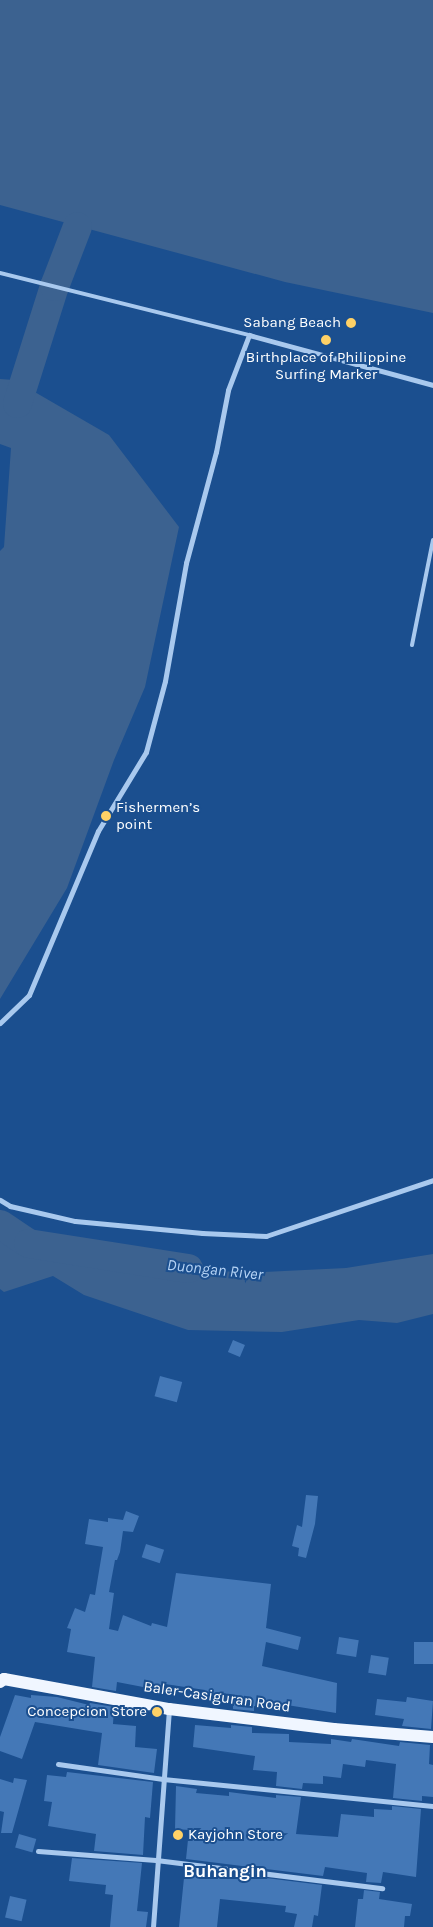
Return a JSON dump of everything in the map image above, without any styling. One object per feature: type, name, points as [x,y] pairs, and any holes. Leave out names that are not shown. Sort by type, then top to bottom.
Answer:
[{"type":"main road","name":"Baler-Casiguran Road","points":[[1,1680],[169,1709],[334,1729],[433,1737]]},
{"type":"street","points":[[0,1023],[29,995],[98,831],[146,752],[165,681],[186,563],[216,452],[228,390],[249,334],[433,385]]},
{"type":"street","points":[[0,1200],[10,1206],[75,1221],[202,1233],[266,1236],[433,1180]]},
{"type":"street","points":[[153,1927],[156,1860],[169,1709]]},
{"type":"street","points":[[58,1764],[163,1778],[433,1806]]},
{"type":"street","points":[[38,1851],[156,1860],[382,1888]]},
{"type":"lane","points":[[0,273],[249,334]]},
{"type":"lane","points":[[412,645],[433,540]]},
{"type":"water","points":[[0,0],[433,0],[433,313],[285,282],[0,205]]},
{"type":"water","points":[[0,379],[14,380],[109,435],[179,527],[145,687],[114,760],[67,888],[0,999],[0,551],[4,547],[11,448],[0,444]]},
{"type":"water","points":[[0,1227],[21,1239],[86,1257],[243,1273],[346,1268],[433,1254],[433,1314],[397,1323],[359,1320],[282,1332],[188,1330],[84,1295],[53,1276],[4,1292],[0,1289]]},
{"type":"building","points":[[233,1340],[245,1345],[240,1357],[228,1352]]},
{"type":"building","points":[[160,1376],[182,1382],[177,1402],[155,1396]]},
{"type":"building","points":[[306,1495],[318,1496],[315,1524],[306,1558],[298,1556],[299,1548],[292,1546],[297,1525],[302,1527]]},
{"type":"building","points":[[126,1511],[139,1516],[133,1532],[123,1531],[120,1552],[117,1560],[115,1560],[109,1592],[114,1593],[109,1629],[118,1631],[123,1615],[151,1626],[152,1623],[167,1627],[176,1573],[271,1584],[266,1628],[301,1637],[298,1650],[266,1642],[262,1666],[337,1683],[336,1713],[287,1705],[286,1711],[259,1704],[259,1707],[254,1706],[254,1711],[233,1709],[233,1702],[227,1701],[228,1698],[204,1694],[205,1690],[165,1684],[164,1691],[117,1682],[116,1691],[92,1687],[95,1657],[67,1652],[71,1629],[67,1628],[75,1608],[85,1612],[90,1594],[95,1595],[103,1547],[85,1544],[89,1519],[108,1522],[108,1518],[123,1520]]},
{"type":"building","points":[[146,1544],[164,1550],[160,1563],[142,1557]]},
{"type":"building","points":[[339,1637],[359,1640],[356,1657],[336,1654]]},
{"type":"building","points":[[414,1642],[433,1642],[433,1664],[414,1664]]},
{"type":"building","points":[[371,1655],[389,1658],[386,1676],[368,1673]]},
{"type":"building","points":[[15,1695],[31,1698],[31,1695],[57,1697],[89,1705],[90,1703],[114,1707],[113,1724],[136,1726],[135,1747],[157,1749],[154,1773],[98,1765],[102,1733],[35,1722],[22,1759],[0,1751],[0,1737]]},
{"type":"building","points":[[407,1697],[433,1701],[431,1729],[402,1726],[404,1719],[375,1715],[377,1699],[406,1702]]},
{"type":"building","points":[[195,1725],[231,1728],[231,1725],[252,1727],[252,1733],[289,1734],[289,1742],[331,1744],[331,1739],[351,1742],[352,1739],[399,1746],[400,1742],[430,1745],[429,1764],[433,1765],[433,1797],[422,1796],[422,1801],[393,1798],[396,1764],[366,1760],[365,1767],[343,1764],[341,1778],[323,1776],[323,1784],[303,1783],[302,1789],[276,1786],[277,1772],[253,1770],[255,1756],[193,1747]]},
{"type":"building","points":[[67,1772],[153,1782],[150,1818],[145,1817],[143,1855],[94,1851],[96,1834],[48,1826],[52,1802],[44,1801],[47,1775],[66,1777]]},
{"type":"building","points":[[14,1778],[27,1780],[12,1833],[1,1833],[4,1812],[0,1811],[0,1779],[13,1783]]},
{"type":"building","points":[[176,1786],[197,1789],[196,1793],[229,1796],[229,1792],[276,1798],[276,1795],[301,1797],[296,1834],[338,1837],[341,1814],[374,1817],[374,1809],[392,1810],[392,1806],[421,1809],[416,1877],[383,1872],[381,1883],[366,1882],[367,1873],[325,1867],[323,1876],[186,1859],[189,1830],[175,1829]]},
{"type":"building","points":[[19,1834],[36,1839],[32,1852],[15,1847]]},
{"type":"building","points":[[72,1858],[142,1863],[137,1911],[148,1912],[146,1927],[110,1927],[113,1895],[105,1894],[106,1885],[69,1881]]},
{"type":"building","points":[[185,1868],[322,1885],[318,1916],[314,1915],[312,1927],[294,1927],[297,1914],[285,1912],[286,1906],[220,1899],[217,1927],[179,1927]]},
{"type":"building","points":[[364,1890],[380,1892],[379,1899],[412,1904],[410,1916],[405,1916],[404,1927],[355,1927],[358,1899],[363,1899]]},
{"type":"building","points":[[10,1896],[27,1900],[22,1921],[5,1917]]},
{"type":"waterway","points":[[17,403],[54,286],[77,226]]},
{"type":"waterway","name":"Duongan River","points":[[0,1224],[28,1243],[188,1268]]},
{"type":"place","name":"Sabang Beach","points":[[351,323]]},
{"type":"place","name":"Birthplace of Philippine Surfing Marker","points":[[326,340]]},
{"type":"place","name":"Fishermen’s point","points":[[106,816]]},
{"type":"place","name":"Concepcion Store","points":[[157,1712]]},
{"type":"place","name":"Kayjohn Store","points":[[178,1835]]},
{"type":"district","name":"Buhangin","points":[[225,1871]]}]
